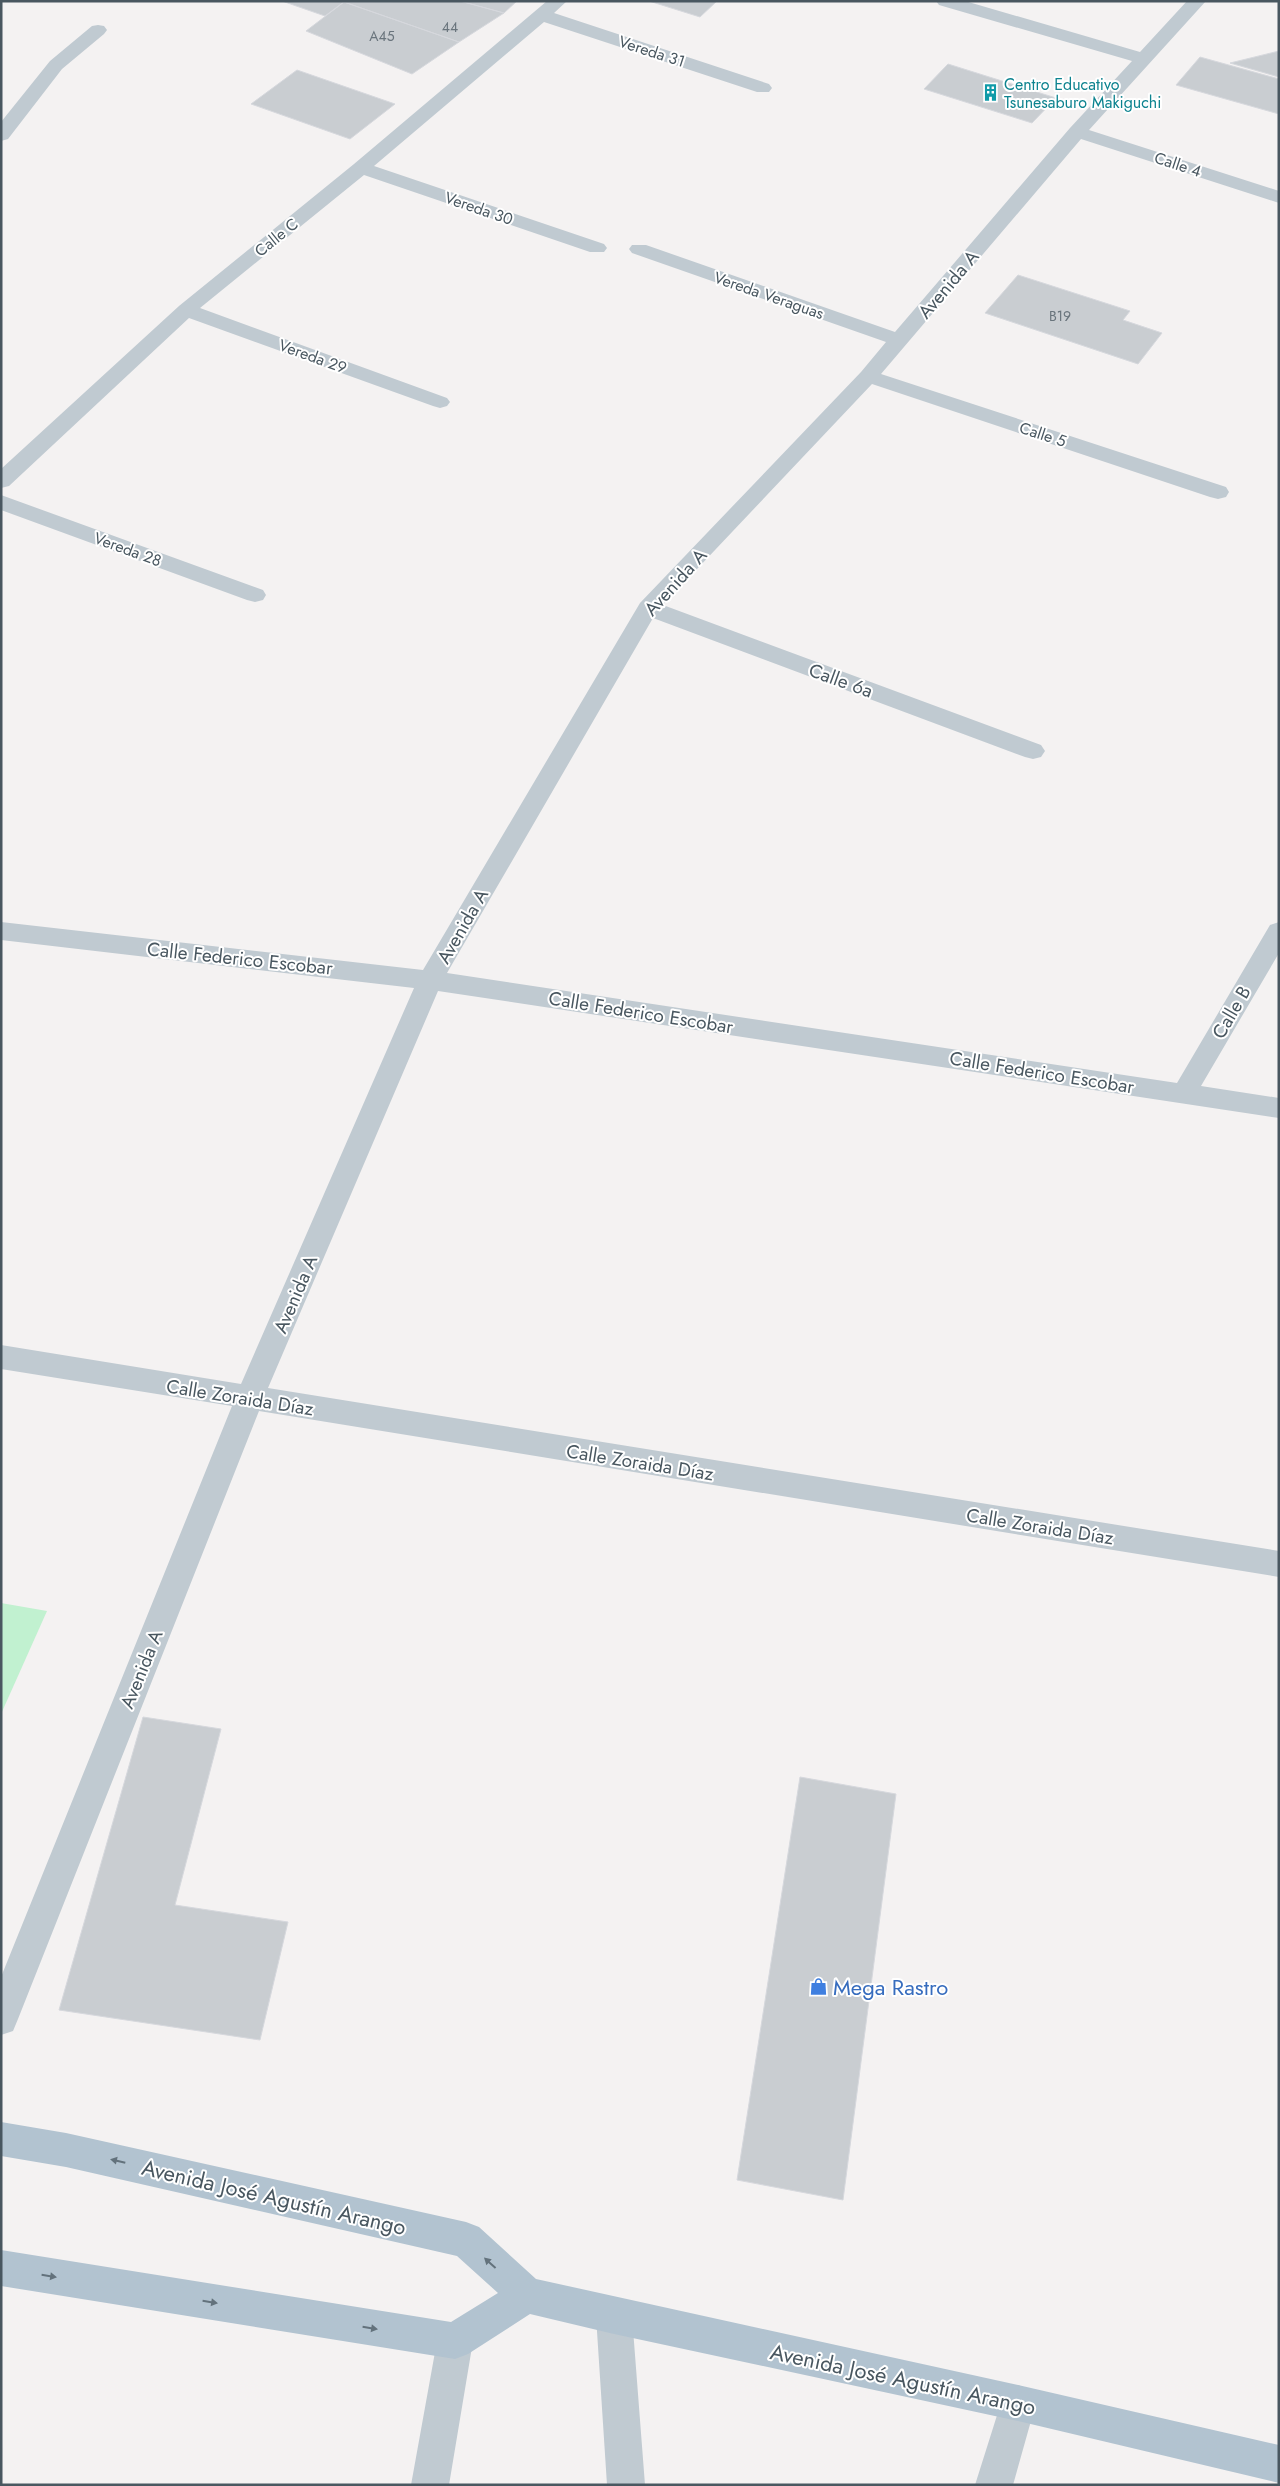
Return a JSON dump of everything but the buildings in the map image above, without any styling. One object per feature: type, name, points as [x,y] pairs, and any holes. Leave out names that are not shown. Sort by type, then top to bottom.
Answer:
[{"type":"main road","name":"Avenida José Agustín Arango","points":[[1,2139],[66,2150],[466,2240],[527,2295],[614,2316],[1018,2403],[1279,2464]]},
{"type":"main road","points":[[1,2268],[455,2341],[527,2295]]},
{"type":"street","name":"Calle C","points":[[1,481],[186,310],[361,168],[558,1]]},
{"type":"street","points":[[945,1],[1145,59]]},
{"type":"street","name":"Avenida A","points":[[1,2018],[249,1399],[430,980],[648,608],[868,376],[1077,132],[1197,1]]},
{"type":"street","name":"Vereda 31","points":[[541,15],[763,88]]},
{"type":"street","points":[[1,135],[56,64],[98,30]]},
{"type":"street","name":"Calle 4","points":[[1077,132],[1279,197]]},
{"type":"street","name":"Vereda 30","points":[[361,168],[598,248]]},
{"type":"street","name":"Vereda Veraguas","points":[[639,249],[900,340]]},
{"type":"street","name":"Vereda 29","points":[[186,310],[440,402]]},
{"type":"street","name":"Calle 5","points":[[868,376],[1218,492]]},
{"type":"street","name":"Vereda 28","points":[[1,502],[255,595]]},
{"type":"street","name":"Calle 6a","points":[[648,608],[1033,751]]},
{"type":"street","name":"Calle Federico Escobar","points":[[1,932],[430,980],[1279,1108]]},
{"type":"street","name":"Calle B","points":[[1184,1093],[1279,932]]},
{"type":"street","name":"Calle Zoraida Díaz","points":[[1,1357],[249,1399],[1279,1564]]},
{"type":"street","points":[[614,2316],[626,2485]]},
{"type":"street","points":[[430,2485],[455,2341]]},
{"type":"street","points":[[994,2485],[1018,2403]]},
{"type":"street","points":[[1277,2485],[1279,2479]]},
{"type":"green space","points":[[1,1603],[47,1611],[1,1714]]},
{"type":"place","name":"Centro Educativo Tsunesaburo Makiguchi","points":[[990,93]]},
{"type":"place","name":"Mega Rastro","points":[[819,1987]]}]
